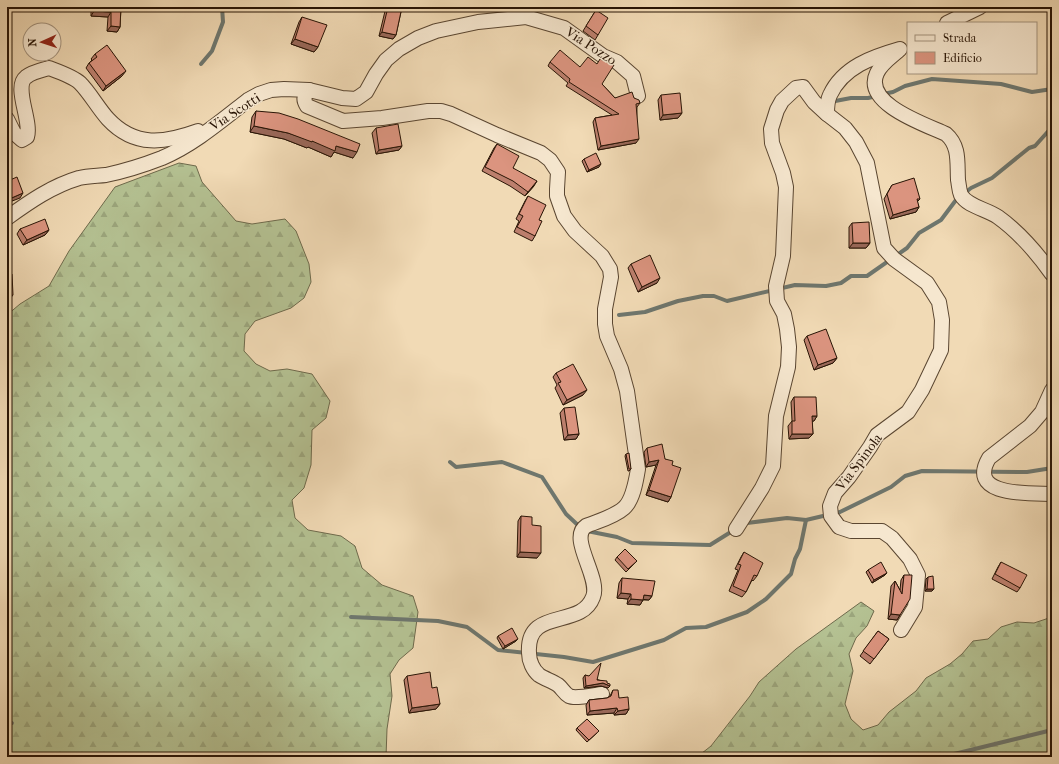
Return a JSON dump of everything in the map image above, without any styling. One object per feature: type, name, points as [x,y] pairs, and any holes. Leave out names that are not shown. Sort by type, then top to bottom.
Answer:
[{"type":"street","points":[[526,17],[538,7]]},
{"type":"street","points":[[949,22],[980,7]]},
{"type":"street","name":"Via Scotti","points":[[7,218],[41,195],[69,182],[89,176],[105,175],[133,169],[161,158],[186,145],[248,100],[259,94],[271,90],[309,90],[342,98],[356,99],[366,92],[386,60],[399,48],[418,38],[436,31],[478,22],[526,17]]},
{"type":"street","name":"Via Pozzo","points":[[526,17],[564,28],[603,56],[617,62],[633,76],[638,96]]},
{"type":"street","points":[[826,114],[829,96],[842,76],[872,57],[904,47]]},
{"type":"street","points":[[904,47],[882,65],[877,73],[876,87],[880,98],[889,106],[950,137],[957,153],[959,187],[961,195],[968,202],[996,216],[1009,226],[1029,245],[1052,274]]},
{"type":"street","points":[[7,119],[17,137],[24,140],[27,137],[28,128],[21,90],[22,83],[28,75],[50,68],[79,82],[111,122],[123,131],[134,136],[151,140],[169,140],[214,126]]},
{"type":"street","name":"Via Spinola","points":[[736,528],[762,488],[773,466],[776,416],[788,367],[789,347],[784,314],[777,301],[776,286],[783,256],[786,187],[772,142],[771,129],[777,110],[782,102],[796,88],[803,87],[814,102],[826,114],[845,128],[856,142],[867,163],[884,248],[894,259],[927,283],[938,302],[942,320],[941,350],[922,390],[908,412],[877,434],[870,447],[849,477],[835,493],[830,506],[831,516],[839,527],[852,531],[882,531],[892,538],[910,559],[918,575],[915,607],[901,630]]},
{"type":"street","points":[[309,90],[305,97],[307,106],[343,121],[382,118],[428,111],[441,111],[542,153],[550,160],[558,172],[557,189],[564,216],[575,231],[597,251],[608,265],[611,277],[605,309],[605,324],[627,391],[638,469],[636,479],[630,498],[624,507],[616,513],[586,526],[581,532],[581,544],[595,588],[593,598],[589,606],[564,618],[542,624],[536,628],[531,638],[529,650],[530,661],[535,671],[555,683],[569,696],[576,697],[602,694]]},
{"type":"street","points":[[1052,390],[1042,412],[1030,426],[989,458],[985,465],[984,474],[990,485],[996,489],[1052,494]]},
{"type":"green space","points":[[179,163],[196,166],[202,182],[236,221],[252,224],[285,219],[296,231],[309,264],[311,282],[304,298],[291,308],[255,321],[245,334],[244,351],[256,364],[270,371],[287,369],[312,374],[330,401],[326,418],[312,430],[311,465],[304,488],[292,500],[295,518],[308,530],[341,536],[355,546],[362,568],[382,585],[413,596],[418,612],[413,648],[399,660],[390,674],[392,696],[387,729],[386,757],[7,757],[7,315],[20,304],[49,286],[69,251],[115,187]]},
{"type":"green space","points":[[861,602],[874,611],[867,626],[856,638],[849,654],[853,671],[845,704],[851,719],[863,730],[878,725],[889,712],[916,691],[926,678],[950,664],[962,654],[973,641],[988,639],[1001,627],[1017,622],[1034,623],[1052,617],[1052,757],[697,757],[711,746],[759,682],[796,649]]},
{"type":"building","points":[[94,7],[121,7],[120,27],[111,26],[111,12],[94,11]]},
{"type":"building","points":[[388,7],[402,7],[396,35],[382,32]]},
{"type":"building","points":[[596,10],[608,18],[598,35],[586,26]]},
{"type":"building","points":[[302,17],[327,25],[318,47],[295,39]]},
{"type":"building","points":[[107,45],[126,71],[106,86],[89,63],[97,57],[95,54]]},
{"type":"building","points":[[560,50],[580,67],[588,57],[597,64],[600,59],[614,65],[602,84],[615,98],[632,92],[634,98],[639,100],[640,103],[636,104],[639,139],[601,146],[595,118],[619,114],[569,82],[570,79],[550,62]]},
{"type":"building","points":[[680,93],[682,113],[663,115],[661,95]]},
{"type":"building","points":[[256,111],[279,113],[298,119],[360,144],[357,152],[336,146],[335,151],[288,133],[254,126]]},
{"type":"building","points":[[398,124],[402,146],[379,150],[376,128]]},
{"type":"building","points":[[497,144],[519,156],[513,168],[537,181],[528,192],[513,181],[485,167]]},
{"type":"building","points":[[596,153],[601,164],[589,170],[584,159]]},
{"type":"building","points":[[7,171],[10,180],[17,177],[23,193],[7,200]]},
{"type":"building","points":[[914,178],[920,199],[917,199],[919,207],[893,215],[887,194],[892,185]]},
{"type":"building","points":[[528,196],[546,205],[539,220],[542,221],[535,236],[517,227],[523,216],[519,214]]},
{"type":"building","points":[[45,219],[49,230],[27,240],[20,229]]},
{"type":"building","points":[[869,222],[870,243],[853,243],[852,223]]},
{"type":"building","points":[[650,255],[660,278],[642,287],[631,264]]},
{"type":"building","points":[[7,274],[12,274],[13,295],[7,296]]},
{"type":"building","points":[[826,329],[837,358],[818,365],[807,336]]},
{"type":"building","points":[[573,364],[587,390],[567,400],[558,383],[561,382],[556,373]]},
{"type":"building","points":[[794,397],[816,397],[817,416],[812,416],[813,434],[792,434],[792,421],[795,421]]},
{"type":"building","points":[[575,407],[579,434],[568,435],[564,408]]},
{"type":"building","points":[[662,444],[665,459],[673,461],[672,465],[681,468],[671,497],[649,490],[659,460],[649,462],[647,448]]},
{"type":"building","points":[[629,453],[631,469],[629,469],[626,454]]},
{"type":"building","points":[[521,516],[532,517],[532,525],[541,526],[541,553],[520,552]]},
{"type":"building","points":[[625,549],[637,561],[628,569],[617,557]]},
{"type":"building","points":[[744,552],[763,563],[757,576],[754,575],[746,592],[733,586],[741,565],[738,564]]},
{"type":"building","points":[[881,562],[887,573],[874,580],[868,570]]},
{"type":"building","points":[[1001,562],[1027,575],[1020,588],[995,574]]},
{"type":"building","points":[[904,575],[912,575],[910,599],[900,615],[891,614],[895,581],[902,594]]},
{"type":"building","points":[[933,576],[934,589],[927,589],[928,577]]},
{"type":"building","points":[[622,578],[655,581],[652,596],[644,595],[643,600],[631,599],[631,594],[621,593]]},
{"type":"building","points":[[512,628],[518,639],[505,646],[498,636]]},
{"type":"building","points":[[878,631],[889,639],[874,659],[863,651]]},
{"type":"building","points":[[601,663],[597,680],[607,681],[610,686],[603,683],[586,686],[585,675],[589,676]]},
{"type":"building","points":[[430,672],[432,688],[437,687],[440,704],[412,708],[407,676]]},
{"type":"building","points":[[613,690],[618,690],[619,698],[628,697],[629,709],[618,711],[617,708],[590,711],[589,700],[607,698],[611,696]]},
{"type":"building","points":[[587,719],[599,731],[589,740],[577,728]]},
{"type":"waterway","points":[[201,64],[212,51],[223,22],[222,7]]},
{"type":"waterway","points":[[883,94],[893,92],[905,86],[932,79],[1001,84],[1032,92],[1052,89]]},
{"type":"waterway","points":[[830,102],[851,98],[868,98],[877,96]]},
{"type":"waterway","points":[[619,315],[645,312],[678,301],[703,296],[714,296],[727,301],[795,285],[826,286],[841,283],[851,276],[867,276],[907,248],[919,233],[941,220],[956,200],[971,188],[992,178],[1029,148],[1035,146],[1052,127]]},
{"type":"waterway","points":[[450,462],[456,467],[502,462],[542,477],[566,514],[581,528]]},
{"type":"waterway","points":[[743,525],[747,523],[787,518],[806,520],[840,512],[891,487],[905,476],[922,471],[1027,472],[1052,468]]},
{"type":"waterway","points":[[351,617],[438,621],[467,627],[498,650],[564,657],[593,662],[664,640],[686,628],[706,627],[747,612],[766,599],[791,574],[795,559],[800,549],[806,520]]},
{"type":"waterway","points":[[587,531],[617,537],[632,543],[710,545],[734,530]]},
{"type":"waterway","points":[[7,721],[12,723]]},
{"type":"waterway","points":[[942,757],[1052,730]]}]
